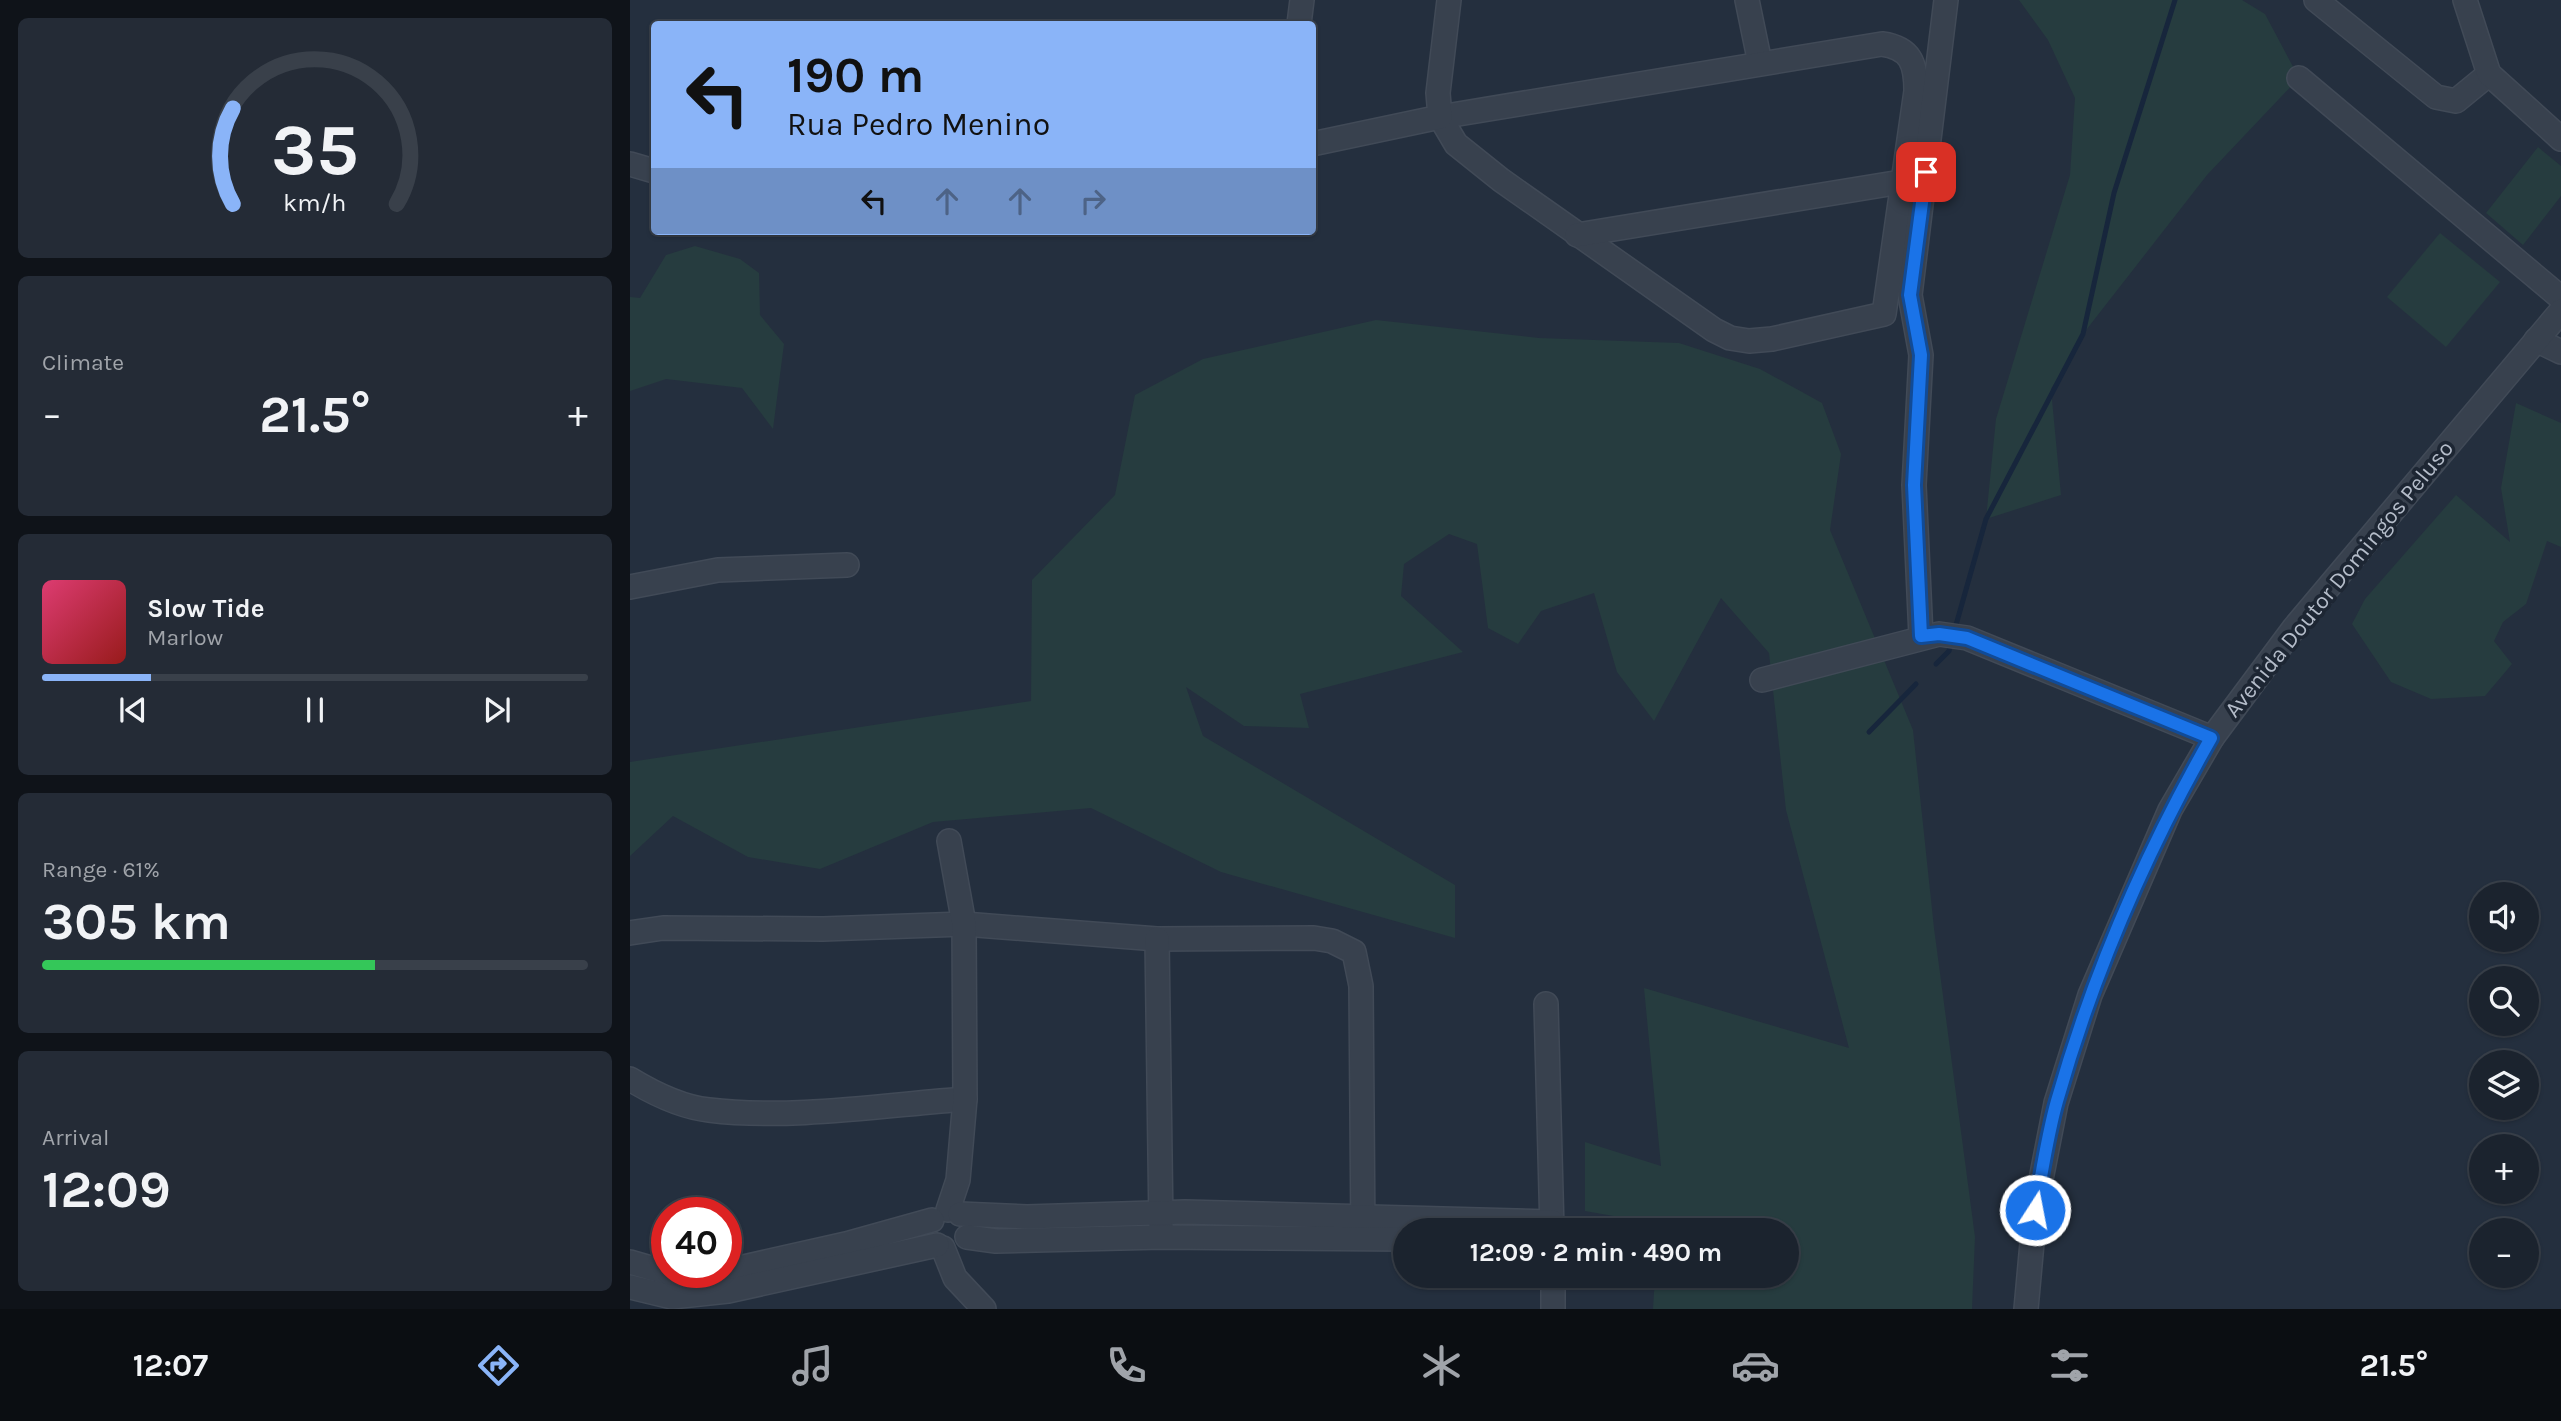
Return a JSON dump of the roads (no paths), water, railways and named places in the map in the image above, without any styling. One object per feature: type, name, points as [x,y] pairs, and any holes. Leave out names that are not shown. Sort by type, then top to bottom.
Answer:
[{"type":"street","points":[[1299,21],[1302,0]]},
{"type":"street","points":[[1449,0],[1438,82],[1440,117],[1448,134],[1470,157],[1577,235],[1730,338],[1749,341],[1772,339],[1911,310]]},
{"type":"street","points":[[1747,0],[1760,63]]},
{"type":"street","points":[[1930,635],[1914,485],[1921,355],[1911,310],[1912,273],[1946,0]]},
{"type":"street","points":[[2316,0],[2436,97],[2456,101],[2489,74]]},
{"type":"street","points":[[2465,0],[2489,74],[2561,139]]},
{"type":"street","points":[[1316,143],[1440,117],[1863,46],[1889,45],[1907,52],[1916,71],[1916,90],[1884,314]]},
{"type":"street","points":[[2299,78],[2561,298]]},
{"type":"street","points":[[630,163],[651,171]]},
{"type":"street","points":[[1577,235],[1901,182]]},
{"type":"street","name":"Avenida Doutor Domingos Peluso","points":[[2026,1309],[2035,1210],[2056,1103],[2090,995],[2170,810],[2211,738],[2294,628],[2561,311]]},
{"type":"street","points":[[2536,340],[2561,352]]},
{"type":"street","points":[[630,587],[718,570],[847,565]]},
{"type":"street","points":[[1762,680],[1930,635],[1967,638],[2211,738]]},
{"type":"street","points":[[949,841],[964,924],[965,1099],[958,1180],[947,1214],[930,1233],[940,1246],[955,1278],[984,1309]]},
{"type":"street","points":[[630,933],[663,928],[823,929],[964,924],[1157,939],[1314,938],[1332,941],[1354,952],[1361,986],[1363,1228]]},
{"type":"street","points":[[1157,939],[1162,1237]]},
{"type":"street","points":[[1546,1004],[1552,1218]]},
{"type":"street","points":[[630,1079],[654,1094],[707,1110],[765,1112],[965,1099]]},
{"type":"street","points":[[742,1267],[846,1244],[947,1214],[1027,1217],[1160,1213],[1363,1228],[1393,1236]]},
{"type":"street","points":[[630,1287],[672,1297],[729,1291],[940,1246],[959,1246],[967,1237],[968,1224],[947,1214]]},
{"type":"street","points":[[967,1237],[996,1241],[1393,1228]]},
{"type":"street","points":[[630,1262],[651,1268]]},
{"type":"street","points":[[1553,1288],[1553,1309]]},
{"type":"waterway","points":[[1954,632],[1986,519],[2083,334],[2114,193],[2175,0]]},
{"type":"waterway","points":[[1936,664],[1949,651],[1951,641]]},
{"type":"waterway","points":[[1869,732],[1916,684]]}]
